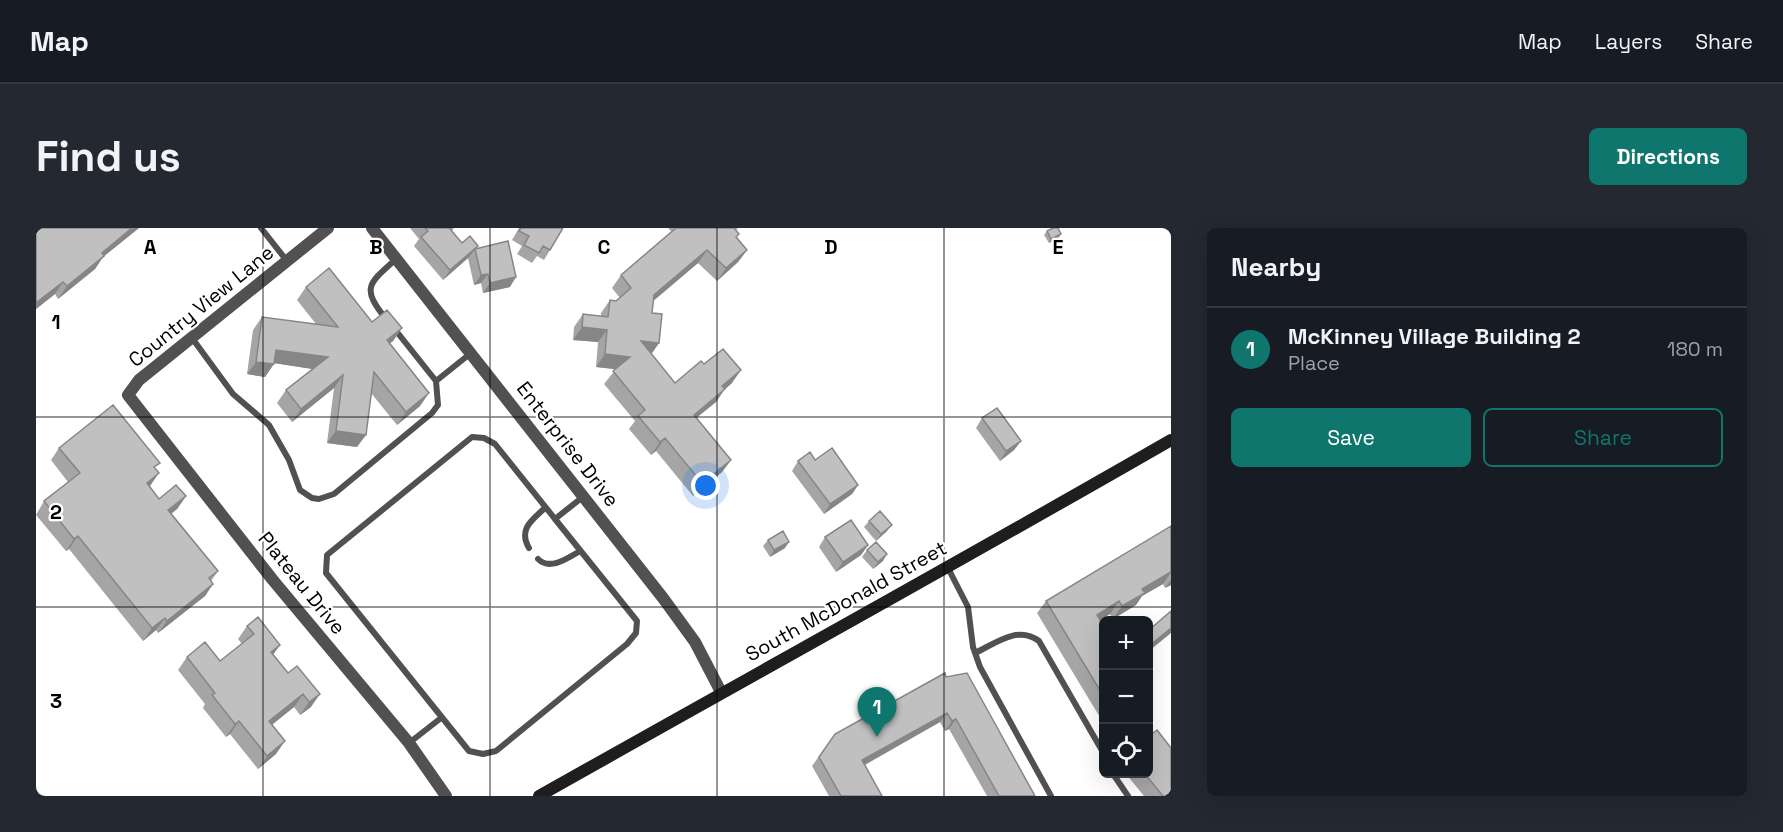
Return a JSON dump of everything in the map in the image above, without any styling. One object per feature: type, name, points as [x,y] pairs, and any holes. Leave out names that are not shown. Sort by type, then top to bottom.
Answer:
[{"type":"main road","name":"South McDonald Street","points":[[539,796],[721,692],[948,568],[1171,440]]},
{"type":"street","name":"Country View Lane","points":[[128,395],[139,380],[328,228]]},
{"type":"street","name":"Enterprise Drive","points":[[372,228],[585,495],[695,642],[721,692]]},
{"type":"street","name":"Plateau Drive","points":[[128,395],[272,579],[409,743],[446,796]]},
{"type":"lane","points":[[261,228],[287,261]]},
{"type":"lane","points":[[192,337],[233,394],[269,425],[289,460],[300,490],[312,498],[334,494],[432,413],[438,405],[436,381],[369,294],[374,279],[396,259]]},
{"type":"lane","points":[[436,381],[471,352]]},
{"type":"lane","points":[[472,437],[484,438],[495,444],[555,519],[637,621],[636,633],[631,641],[496,751],[483,754],[469,751],[326,573],[327,555],[472,437]]},
{"type":"lane","points":[[555,519],[585,495]]},
{"type":"lane","points":[[530,548],[524,536],[526,527],[545,508]]},
{"type":"lane","points":[[538,559],[549,564],[558,563],[580,551]]},
{"type":"lane","points":[[948,568],[968,606],[975,653],[1051,796]]},
{"type":"lane","points":[[975,653],[1019,633],[1034,637],[1043,646],[1099,745]]},
{"type":"lane","points":[[409,743],[441,718]]},
{"type":"lane","points":[[1116,778],[1128,796]]},
{"type":"building","points":[[36,228],[132,228],[102,253],[104,256],[67,286],[63,282],[36,303]]},
{"type":"building","points":[[425,228],[451,228],[462,243],[470,236],[478,246],[450,270],[421,237],[428,231]]},
{"type":"building","points":[[521,228],[563,228],[550,250],[543,246],[539,253],[524,245],[529,236],[519,231]]},
{"type":"building","points":[[676,228],[734,228],[739,234],[736,237],[747,250],[726,268],[707,250],[654,295],[652,313],[662,314],[659,343],[641,341],[675,383],[701,361],[704,364],[723,349],[741,370],[722,386],[725,389],[694,415],[731,460],[702,483],[665,438],[660,442],[638,416],[645,410],[613,371],[630,357],[605,354],[607,330],[582,327],[583,314],[608,317],[610,300],[616,301],[631,288],[621,275]]},
{"type":"building","points":[[1058,228],[1061,234],[1051,239],[1047,231]]},
{"type":"building","points":[[508,241],[516,277],[490,283],[488,274],[481,275],[475,249]]},
{"type":"building","points":[[329,268],[372,322],[387,310],[402,328],[387,340],[429,393],[406,412],[374,372],[366,435],[336,431],[343,375],[301,409],[286,390],[328,357],[276,350],[274,364],[256,362],[262,317],[338,327],[306,287]]},
{"type":"building","points":[[113,405],[160,463],[154,467],[159,473],[147,483],[159,499],[176,485],[186,496],[168,510],[218,571],[209,578],[213,584],[167,621],[165,618],[152,628],[78,536],[74,539],[44,501],[80,473],[59,448]]},
{"type":"building","points":[[997,408],[1021,441],[1006,451],[982,418]]},
{"type":"building","points":[[832,448],[858,485],[830,504],[798,461],[810,452],[815,460]]},
{"type":"building","points":[[880,511],[892,525],[881,534],[869,521]]},
{"type":"building","points":[[851,520],[868,545],[843,562],[825,537]]},
{"type":"building","points":[[1171,526],[1171,572],[1142,589],[1145,593],[1122,606],[1119,601],[1097,615],[1099,618],[1099,689],[1046,601]]},
{"type":"building","points":[[783,531],[789,542],[774,550],[768,540]]},
{"type":"building","points":[[876,542],[887,554],[878,562],[867,550]]},
{"type":"building","points":[[1171,611],[1171,628],[1153,643],[1153,627]]},
{"type":"building","points":[[258,617],[280,645],[271,652],[288,673],[297,666],[320,694],[309,702],[303,694],[269,721],[285,741],[267,756],[239,721],[235,724],[212,695],[215,693],[187,657],[205,642],[220,661],[254,634],[247,626]]},
{"type":"building","points":[[945,673],[946,677],[967,673],[1035,796],[999,796],[956,719],[952,721],[947,713],[862,760],[882,796],[841,796],[819,757],[835,734]]},
{"type":"building","points":[[1157,730],[1171,748],[1171,796],[1163,796],[1148,778],[1153,778],[1153,733]]},
{"type":"place","name":"McKinney Village Building 2","points":[[877,737]]}]
